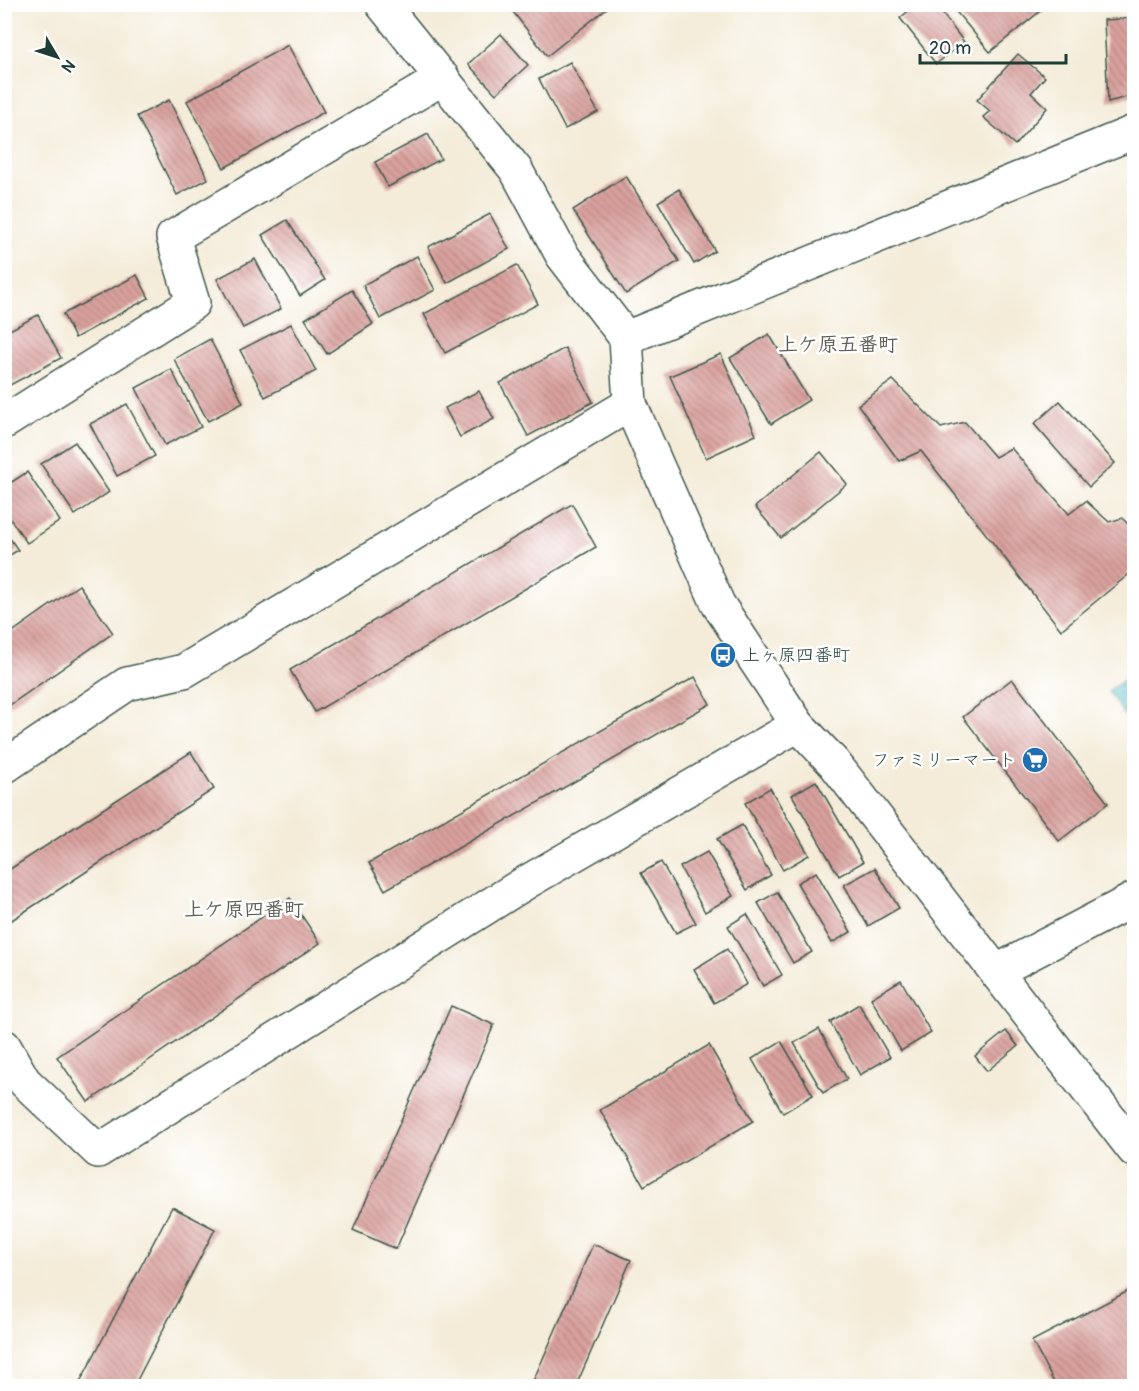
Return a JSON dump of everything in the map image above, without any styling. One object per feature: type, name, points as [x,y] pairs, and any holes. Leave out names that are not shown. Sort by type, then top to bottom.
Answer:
[{"type":"street","points":[[382,4],[516,170],[562,255],[626,338],[630,404],[718,604],[798,724],[834,763],[1134,1149]]},
{"type":"street","points":[[4,419],[6,421],[194,303],[173,237],[443,78]]},
{"type":"street","points":[[626,338],[1134,132]]},
{"type":"street","points":[[4,767],[127,684],[184,671],[630,404]]},
{"type":"street","points":[[4,1047],[24,1081],[98,1151],[525,883],[798,724]]},
{"type":"street","points":[[997,971],[1134,899]]},
{"type":"water","points":[[1134,674],[1134,729],[1108,691]]},
{"type":"building","points":[[507,4],[612,4],[547,56]]},
{"type":"building","points":[[917,4],[935,4],[964,42],[936,64],[900,18]]},
{"type":"building","points":[[957,4],[1049,4],[990,52],[953,8]]},
{"type":"building","points":[[1134,18],[1134,95],[1108,102],[1104,20]]},
{"type":"building","points":[[501,34],[528,65],[496,94],[468,64]]},
{"type":"building","points":[[288,45],[324,112],[224,168],[187,101]]},
{"type":"building","points":[[1018,54],[1045,77],[1031,93],[1047,108],[1015,145],[983,117],[990,111],[977,100]]},
{"type":"building","points":[[570,62],[598,112],[565,129],[539,79]]},
{"type":"building","points":[[169,100],[208,179],[177,195],[137,116]]},
{"type":"building","points":[[428,134],[441,159],[388,187],[375,162]]},
{"type":"building","points":[[626,176],[679,261],[626,294],[573,210]]},
{"type":"building","points":[[679,189],[715,251],[694,264],[658,202]]},
{"type":"building","points":[[490,214],[509,249],[447,283],[428,247]]},
{"type":"building","points":[[287,220],[325,280],[300,296],[262,235]]},
{"type":"building","points":[[417,256],[435,290],[380,319],[363,285]]},
{"type":"building","points":[[255,259],[281,309],[243,328],[217,279]]},
{"type":"building","points":[[517,265],[538,304],[445,353],[424,314]]},
{"type":"building","points":[[137,275],[149,298],[75,338],[63,314]]},
{"type":"building","points":[[352,290],[373,324],[327,354],[305,319]]},
{"type":"building","points":[[38,315],[61,358],[10,385],[4,375],[4,333]]},
{"type":"building","points":[[291,324],[316,371],[265,397],[240,350]]},
{"type":"building","points":[[769,334],[809,400],[771,424],[730,358]]},
{"type":"building","points":[[210,339],[243,403],[208,421],[174,359]]},
{"type":"building","points":[[565,348],[593,402],[528,436],[500,383]]},
{"type":"building","points":[[721,354],[756,435],[706,458],[670,376]]},
{"type":"building","points":[[171,369],[201,427],[165,445],[136,388]]},
{"type":"building","points":[[893,380],[941,428],[965,422],[995,457],[1011,448],[1069,514],[1086,501],[1109,522],[1122,518],[1134,530],[1134,570],[1061,630],[921,451],[899,461],[858,405]]},
{"type":"building","points":[[479,391],[494,419],[460,437],[445,408]]},
{"type":"building","points":[[1060,401],[1115,463],[1089,487],[1034,424]]},
{"type":"building","points":[[127,404],[155,456],[117,476],[90,424]]},
{"type":"building","points":[[75,442],[109,492],[75,515],[41,464]]},
{"type":"building","points":[[821,452],[847,484],[781,538],[755,507]]},
{"type":"building","points":[[27,472],[60,521],[27,543],[4,510],[4,487]]},
{"type":"building","points":[[572,504],[596,547],[315,712],[290,670]]},
{"type":"building","points":[[4,530],[18,550],[4,559]]},
{"type":"building","points":[[79,585],[113,633],[4,709],[4,638]]},
{"type":"building","points":[[695,677],[710,704],[385,890],[369,863]]},
{"type":"building","name":"ファミリーマート","points":[[1012,679],[1108,803],[1059,841],[963,717]]},
{"type":"building","points":[[191,752],[214,789],[4,925],[4,873]]},
{"type":"building","points":[[816,781],[863,862],[839,876],[792,795]]},
{"type":"building","points":[[770,788],[809,855],[783,870],[745,803]]},
{"type":"building","points":[[742,825],[771,875],[747,890],[717,839]]},
{"type":"building","points":[[707,852],[733,896],[705,912],[680,867]]},
{"type":"building","points":[[661,862],[696,923],[676,933],[641,873]]},
{"type":"building","points":[[875,868],[899,908],[868,926],[844,885]]},
{"type":"building","points":[[816,872],[851,932],[832,943],[797,883]]},
{"type":"building","points":[[777,892],[812,952],[793,963],[758,903]]},
{"type":"building","points":[[290,898],[320,943],[88,1102],[57,1057]]},
{"type":"building","points":[[747,914],[782,975],[763,986],[728,926]]},
{"type":"building","points":[[727,949],[747,984],[714,1003],[694,969]]},
{"type":"building","points":[[901,980],[931,1033],[901,1051],[871,998]]},
{"type":"building","points":[[859,1004],[890,1057],[860,1075],[830,1022]]},
{"type":"building","points":[[451,1006],[494,1025],[396,1249],[353,1230]]},
{"type":"building","points":[[819,1029],[847,1079],[823,1093],[794,1043]]},
{"type":"building","points":[[1006,1031],[1018,1046],[987,1071],[975,1056]]},
{"type":"building","points":[[781,1041],[813,1095],[783,1113],[752,1059]]},
{"type":"building","points":[[709,1045],[753,1121],[644,1186],[600,1110]]},
{"type":"building","points":[[172,1207],[215,1229],[134,1386],[78,1386]]},
{"type":"building","points":[[593,1244],[631,1260],[576,1386],[531,1386]]},
{"type":"building","points":[[1134,1288],[1134,1386],[1056,1386],[1032,1341]]},
{"type":"place","name":"上ヶ原四番町","points":[[723,655]]},
{"type":"place","name":"ファミリーマート","points":[[1035,760]]},
{"type":"district","name":"上ケ原五番町","points":[[838,344]]},
{"type":"district","name":"上ケ原四番町","points":[[244,909]]}]
